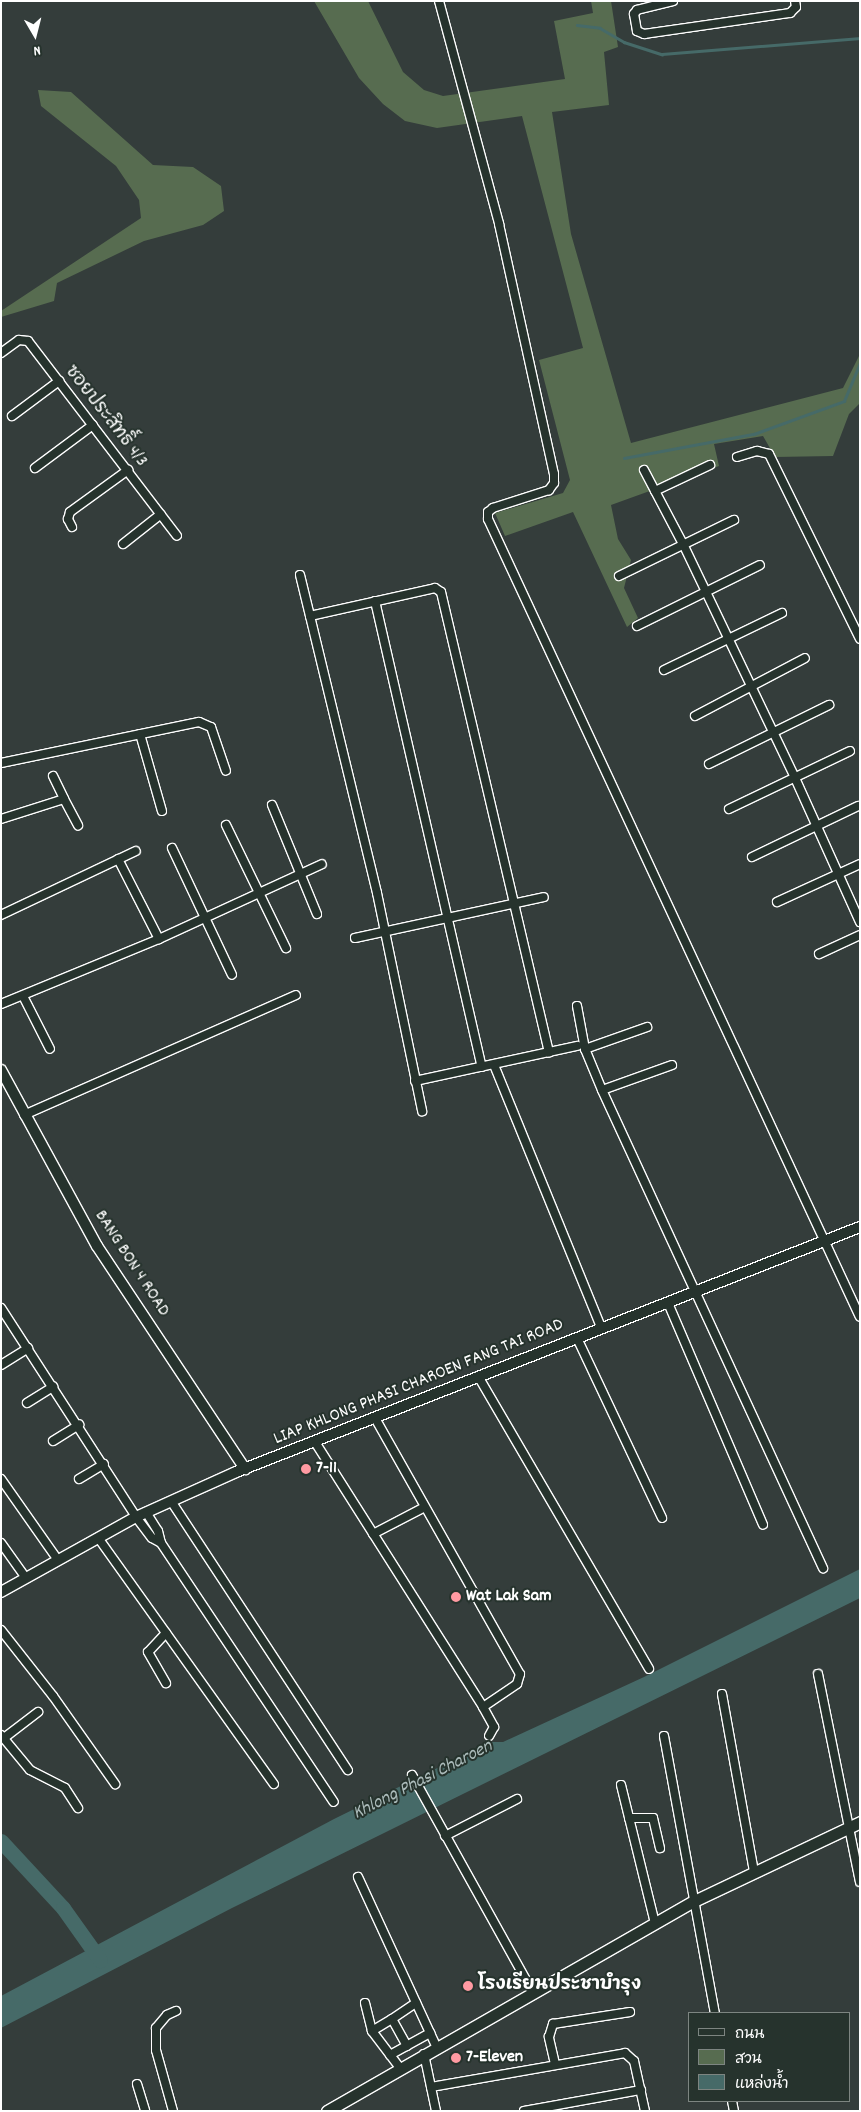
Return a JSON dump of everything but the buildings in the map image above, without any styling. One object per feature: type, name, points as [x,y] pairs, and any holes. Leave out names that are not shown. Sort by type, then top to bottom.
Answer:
[{"type":"main road","points":[[329,2110],[532,1991],[694,1901],[860,1822]]},
{"type":"street","points":[[439,1],[499,224],[554,474],[554,483],[549,490],[494,508],[488,512],[488,519],[859,1313]]},
{"type":"street","points":[[673,1],[637,10],[634,14],[637,31],[644,34],[790,13],[794,11],[795,1]]},
{"type":"street","name":"ซอยประสิทธิ์ 4/3","points":[[1,353],[19,340],[28,341],[178,536]]},
{"type":"street","points":[[12,416],[59,381]]},
{"type":"street","points":[[35,468],[94,426]]},
{"type":"street","points":[[737,457],[757,451],[769,454],[860,639]]},
{"type":"street","points":[[655,490],[710,465]]},
{"type":"street","points":[[72,527],[68,519],[70,512],[128,470]]},
{"type":"street","points":[[644,470],[684,546],[795,778],[860,922]]},
{"type":"street","points":[[123,544],[161,514]]},
{"type":"street","points":[[619,576],[734,520]]},
{"type":"street","points":[[637,626],[760,565]]},
{"type":"street","points":[[300,575],[385,932],[422,1111]]},
{"type":"street","points":[[310,616],[435,588],[440,592],[549,1053]]},
{"type":"street","points":[[374,602],[482,1067]]},
{"type":"street","points":[[664,670],[782,613]]},
{"type":"street","points":[[695,716],[805,658]]},
{"type":"street","points":[[709,764],[772,731],[829,705]]},
{"type":"street","points":[[1,763],[199,722],[209,723],[226,771]]},
{"type":"street","points":[[140,734],[162,811]]},
{"type":"street","points":[[730,809],[850,751]]},
{"type":"street","points":[[53,776],[78,825]]},
{"type":"street","points":[[1,819],[64,799]]},
{"type":"street","points":[[272,805],[299,875],[317,914]]},
{"type":"street","points":[[752,858],[858,806]]},
{"type":"street","points":[[226,825],[286,948]]},
{"type":"street","points":[[172,848],[232,975]]},
{"type":"street","points":[[1,915],[136,851]]},
{"type":"street","points":[[118,859],[159,939]]},
{"type":"street","points":[[1,1004],[159,939],[322,864]]},
{"type":"street","points":[[777,902],[860,864]]},
{"type":"street","points":[[355,938],[448,916],[544,897]]},
{"type":"street","points":[[819,954],[860,935]]},
{"type":"street","points":[[24,1115],[296,995]]},
{"type":"street","points":[[23,996],[50,1049]]},
{"type":"street","points":[[577,1006],[581,1048],[697,1291],[823,1568]]},
{"type":"street","points":[[415,1081],[581,1048],[647,1028]]},
{"type":"street","points":[[494,1064],[602,1329]]},
{"type":"street","points":[[602,1090],[672,1064]]},
{"type":"street","name":"BANG BON 4 ROAD","points":[[2,1076],[97,1246],[245,1469]]},
{"type":"street","name":"LIAP KHLONG PHASI CHAROEN FANG TAI ROAD","points":[[1,1592],[141,1514],[245,1469],[478,1376],[826,1242],[860,1227]]},
{"type":"street","points":[[668,1303],[763,1525]]},
{"type":"street","points":[[2,1310],[104,1464],[141,1514],[158,1531],[161,1542],[334,1802]]},
{"type":"street","points":[[577,1338],[662,1518]]},
{"type":"street","points":[[1,1365],[28,1348]]},
{"type":"street","points":[[478,1376],[649,1669]]},
{"type":"street","points":[[27,1403],[54,1387]]},
{"type":"street","points":[[375,1418],[423,1508],[522,1678],[518,1684],[483,1707]]},
{"type":"street","points":[[53,1441],[79,1426]]},
{"type":"street","points":[[315,1442],[483,1707],[494,1727],[489,1736]]},
{"type":"street","points":[[79,1479],[104,1464]]},
{"type":"street","points":[[1,1479],[58,1560]]},
{"type":"street","points":[[172,1501],[348,1770]]},
{"type":"street","points":[[373,1534],[423,1508]]},
{"type":"street","points":[[99,1539],[274,1784]]},
{"type":"street","points":[[1,1542],[26,1578]]},
{"type":"street","points":[[1,1630],[53,1696],[115,1784]]},
{"type":"street","points":[[166,1633],[148,1652],[166,1683]]},
{"type":"street","points":[[818,1674],[847,1827],[860,1882]]},
{"type":"street","points":[[722,1694],[754,1871]]},
{"type":"street","points":[[38,1712],[2,1737],[30,1770],[65,1788],[78,1808]]},
{"type":"street","points":[[664,1736],[715,2012]]},
{"type":"street","points":[[413,1777],[444,1836],[532,1991]]},
{"type":"street","points":[[621,1785],[655,1923]]},
{"type":"street","points":[[444,1836],[517,1799]]},
{"type":"street","points":[[630,1818],[653,1818],[660,1848]]},
{"type":"street","points":[[358,1877],[436,2046]]},
{"type":"street","points":[[365,2003],[372,2031],[400,2068]]},
{"type":"street","points":[[372,2031],[416,2003]]},
{"type":"street","points":[[173,2111],[156,2050],[156,2028],[166,2015],[176,2011]]},
{"type":"street","points":[[555,2064],[549,2037],[553,2024],[630,2012]]},
{"type":"street","points":[[392,2019],[407,2046]]},
{"type":"street","points":[[390,2055],[430,2033]]},
{"type":"street","points":[[431,2087],[625,2053],[634,2061],[645,2111]]},
{"type":"street","points":[[424,2054],[436,2111]]},
{"type":"street","points":[[137,2084],[145,2111]]},
{"type":"street","points":[[524,2111],[641,2090]]},
{"type":"green space","points":[[314,1],[368,1],[403,72],[424,90],[443,96],[565,79],[554,21],[593,13],[591,1],[611,1],[618,47],[604,52],[609,105],[552,112],[571,234],[631,443],[843,388],[860,354],[860,403],[849,414],[833,456],[775,457],[763,436],[714,444],[719,466],[611,505],[618,539],[631,560],[624,588],[638,618],[627,627],[573,512],[505,536],[495,513],[563,493],[570,480],[539,360],[583,348],[522,116],[437,128],[405,121],[383,104],[359,78]]},
{"type":"green space","points":[[38,90],[71,92],[153,165],[193,167],[221,186],[224,211],[203,225],[144,241],[57,283],[54,301],[1,317],[1,311],[141,218],[139,200],[116,166],[41,106]]},
{"type":"water","name":"Khlong Phasi Charoen","points":[[860,1569],[860,1598],[232,1908],[1,2028],[1,1996],[334,1819],[490,1742],[503,1742],[644,1677]]},
{"type":"waterway","points":[[577,25],[600,28],[624,42],[662,54],[860,38]]},
{"type":"waterway","points":[[624,458],[754,434],[844,401],[860,363]]},
{"type":"waterway","points":[[1,1841],[63,1908],[100,1960]]},
{"type":"place","name":"7-11","points":[[306,1469]]},
{"type":"place","name":"Wat Lak Sam","points":[[456,1597]]},
{"type":"place","name":"โรงเรียนประชาบำรุง","points":[[468,1986]]},
{"type":"place","name":"7-Eleven","points":[[456,2058]]}]
